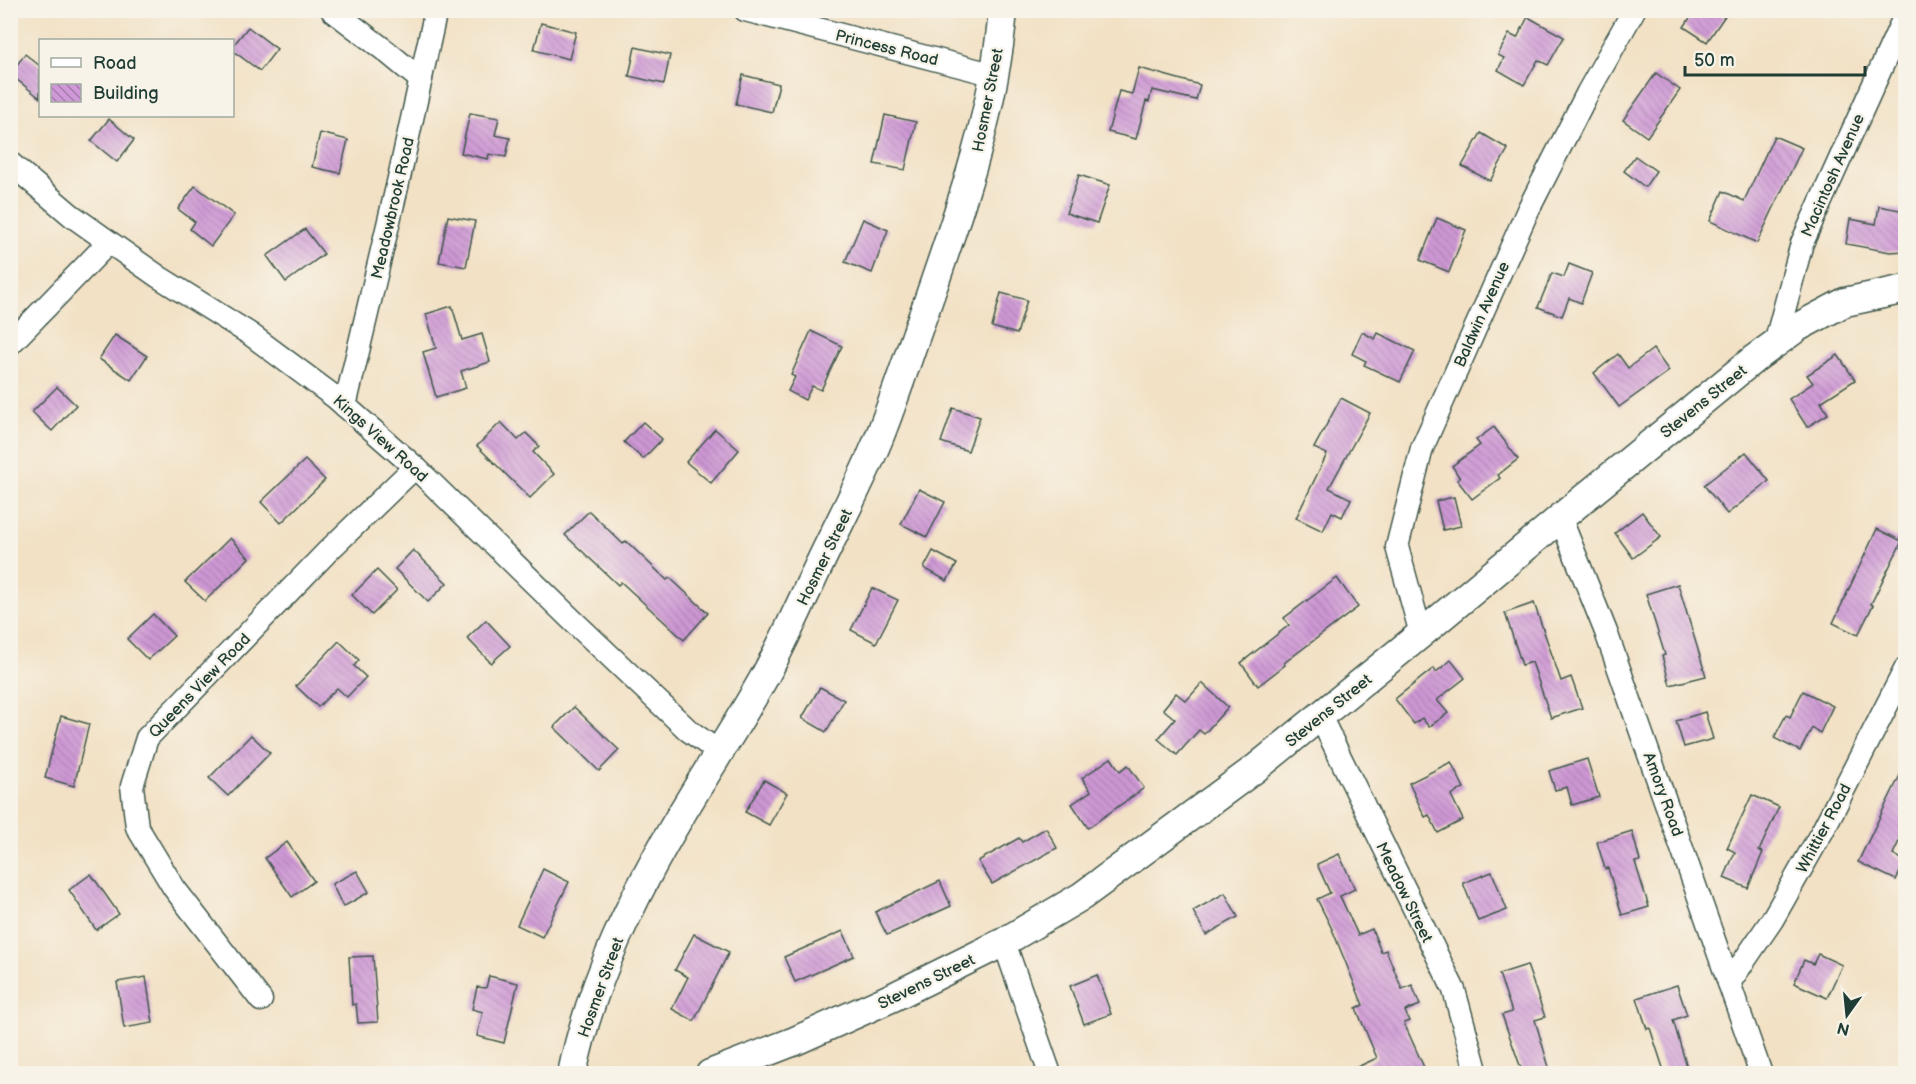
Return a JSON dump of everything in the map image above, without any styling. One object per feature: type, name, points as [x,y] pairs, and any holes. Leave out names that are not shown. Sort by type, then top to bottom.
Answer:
[{"type":"street","points":[[332,10],[421,80]]},
{"type":"street","name":"Meadowbrook Road","points":[[345,406],[436,10]]},
{"type":"street","name":"Princess Road","points":[[745,10],[994,75]]},
{"type":"street","name":"Hosmer Street","points":[[572,1074],[588,1008],[607,958],[654,862],[765,677],[860,484],[969,181],[984,129],[1003,10]]},
{"type":"street","name":"Baldwin Avenue","points":[[1421,634],[1398,547],[1422,448],[1528,210],[1588,92],[1634,10]]},
{"type":"street","name":"Macintosh Avenue","points":[[1775,344],[1802,243],[1905,13]]},
{"type":"street","name":"Kings View Road","points":[[10,164],[71,215],[168,283],[250,334],[294,365],[345,406],[415,467],[688,730],[719,752]]},
{"type":"street","points":[[10,344],[109,242]]},
{"type":"street","name":"Stevens Street","points":[[710,1074],[844,1020],[1004,942],[1082,896],[1213,801],[1320,716],[1712,393],[1798,327],[1845,302],[1905,289]]},
{"type":"street","name":"Queens View Road","points":[[261,1000],[174,888],[137,827],[132,786],[147,738],[328,551],[415,467]]},
{"type":"street","name":"Amory Road","points":[[1560,517],[1606,632],[1761,1074]]},
{"type":"street","name":"Whittier Road","points":[[1729,983],[1772,920],[1823,831],[1905,668]]},
{"type":"street","name":"Meadow Street","points":[[1320,716],[1454,990],[1477,1074]]},
{"type":"street","points":[[1004,942],[1050,1074]]},
{"type":"building","points":[[1695,10],[1729,10],[1707,42],[1684,27]]},
{"type":"building","points":[[1528,17],[1564,37],[1548,65],[1538,60],[1524,85],[1498,70],[1504,58],[1498,55],[1509,34],[1517,38]]},
{"type":"building","points":[[541,23],[576,32],[569,59],[534,50]]},
{"type":"building","points":[[248,27],[277,49],[260,71],[234,52],[234,44]]},
{"type":"building","points":[[635,47],[670,55],[664,84],[629,76]]},
{"type":"building","points":[[25,54],[39,65],[39,97],[10,74]]},
{"type":"building","points":[[1139,68],[1200,85],[1196,100],[1152,90],[1149,102],[1146,101],[1136,139],[1108,132],[1119,91],[1132,94]]},
{"type":"building","points":[[1656,73],[1680,90],[1647,137],[1623,120]]},
{"type":"building","points":[[743,75],[779,84],[772,112],[736,104]]},
{"type":"building","points":[[470,113],[499,118],[495,135],[510,138],[506,157],[489,154],[488,159],[461,153]]},
{"type":"building","points":[[885,115],[916,122],[905,170],[874,164]]},
{"type":"building","points":[[109,119],[134,140],[117,162],[91,141]]},
{"type":"building","points":[[320,133],[348,140],[340,173],[312,167]]},
{"type":"building","points":[[1481,133],[1508,149],[1490,181],[1462,166]]},
{"type":"building","points":[[1774,136],[1802,148],[1757,243],[1710,221],[1723,191],[1744,201]]},
{"type":"building","points":[[1635,156],[1656,171],[1645,187],[1624,171]]},
{"type":"building","points":[[1079,175],[1110,185],[1097,223],[1066,213]]},
{"type":"building","points":[[195,186],[234,215],[211,246],[190,229],[195,222],[178,209]]},
{"type":"building","points":[[1879,206],[1905,211],[1905,251],[1890,252],[1846,244],[1850,219],[1876,224]]},
{"type":"building","points":[[448,216],[475,221],[466,267],[439,262]]},
{"type":"building","points":[[1437,218],[1466,230],[1449,272],[1420,260]]},
{"type":"building","points":[[863,219],[888,230],[872,273],[845,262]]},
{"type":"building","points":[[305,229],[324,254],[286,282],[267,256]]},
{"type":"building","points":[[1569,264],[1592,273],[1581,303],[1569,298],[1562,316],[1538,307],[1552,273],[1564,277]]},
{"type":"building","points":[[1001,293],[1027,300],[1017,334],[992,327]]},
{"type":"building","points":[[452,306],[462,340],[482,334],[490,362],[461,371],[466,388],[436,397],[423,352],[436,348],[426,314]]},
{"type":"building","points":[[811,331],[842,346],[821,390],[812,386],[805,400],[788,391],[795,377],[791,375]]},
{"type":"building","points":[[1362,332],[1375,339],[1378,333],[1415,351],[1400,382],[1364,365],[1366,361],[1352,354]]},
{"type":"building","points":[[115,335],[147,356],[131,380],[99,359]]},
{"type":"building","points":[[1653,349],[1669,371],[1619,407],[1594,373],[1618,354],[1628,368]]},
{"type":"building","points":[[1838,355],[1855,380],[1821,402],[1828,414],[1807,427],[1789,399],[1813,383],[1807,375]]},
{"type":"building","points":[[57,387],[76,405],[52,431],[32,412]]},
{"type":"building","points":[[1341,398],[1370,413],[1329,488],[1351,499],[1342,517],[1332,512],[1323,531],[1296,518],[1327,454],[1314,448]]},
{"type":"building","points":[[953,408],[980,417],[968,451],[941,442]]},
{"type":"building","points":[[501,422],[518,440],[526,433],[539,446],[533,452],[554,474],[530,498],[477,446]]},
{"type":"building","points":[[643,422],[662,439],[643,459],[624,442]]},
{"type":"building","points":[[1494,427],[1518,459],[1498,475],[1500,478],[1472,499],[1457,480],[1460,478],[1452,466],[1480,445],[1476,440]]},
{"type":"building","points":[[715,429],[739,450],[711,483],[686,462]]},
{"type":"building","points":[[1746,452],[1769,481],[1727,514],[1704,485]]},
{"type":"building","points":[[305,460],[325,480],[281,523],[261,502]]},
{"type":"building","points":[[919,489],[945,502],[927,537],[901,524]]},
{"type":"building","points":[[1454,497],[1461,526],[1443,530],[1436,501]]},
{"type":"building","points":[[589,511],[623,544],[626,541],[667,580],[670,578],[708,613],[684,640],[621,582],[618,585],[565,535]]},
{"type":"building","points":[[1642,512],[1661,537],[1633,558],[1615,533]]},
{"type":"building","points":[[1877,529],[1902,541],[1858,635],[1833,623]]},
{"type":"building","points":[[230,538],[249,558],[205,601],[185,582]]},
{"type":"building","points":[[413,550],[447,583],[428,602],[395,569]]},
{"type":"building","points":[[933,551],[957,564],[947,581],[924,568]]},
{"type":"building","points":[[377,570],[397,590],[372,615],[352,595]]},
{"type":"building","points":[[1337,578],[1358,607],[1284,663],[1285,665],[1258,686],[1241,663],[1289,625],[1284,618]]},
{"type":"building","points":[[1678,584],[1706,676],[1670,685],[1662,656],[1665,655],[1646,594]]},
{"type":"building","points":[[872,588],[898,600],[876,643],[851,630]]},
{"type":"building","points":[[1534,603],[1561,681],[1571,677],[1582,708],[1551,718],[1532,662],[1522,665],[1505,613]]},
{"type":"building","points":[[153,614],[174,636],[148,660],[127,639]]},
{"type":"building","points":[[486,620],[510,646],[491,663],[467,638]]},
{"type":"building","points":[[339,641],[359,660],[354,666],[366,677],[347,697],[337,688],[318,707],[296,686]]},
{"type":"building","points":[[1451,660],[1465,678],[1437,700],[1448,713],[1429,727],[1422,718],[1414,724],[1395,699],[1434,668],[1436,672]]},
{"type":"building","points":[[1202,683],[1228,707],[1204,734],[1199,730],[1177,755],[1158,739],[1175,719],[1163,709],[1176,693],[1186,701]]},
{"type":"building","points":[[820,687],[844,700],[826,732],[802,718]]},
{"type":"building","points":[[1803,691],[1833,706],[1820,733],[1812,728],[1800,751],[1774,738],[1786,715],[1790,717]]},
{"type":"building","points":[[574,707],[619,750],[599,771],[554,727]]},
{"type":"building","points":[[1705,712],[1713,739],[1684,747],[1676,721]]},
{"type":"building","points":[[61,716],[89,724],[74,786],[45,778]]},
{"type":"building","points":[[251,735],[270,753],[228,796],[209,778]]},
{"type":"building","points":[[1111,758],[1120,771],[1128,765],[1144,788],[1088,828],[1072,804],[1091,791],[1082,778]]},
{"type":"building","points":[[1587,759],[1599,797],[1572,805],[1567,787],[1555,790],[1549,771]]},
{"type":"building","points":[[1451,762],[1464,788],[1451,795],[1463,820],[1438,833],[1429,815],[1425,817],[1409,783]]},
{"type":"building","points":[[1905,765],[1905,829],[1893,854],[1905,861],[1896,880],[1858,862]]},
{"type":"building","points":[[764,780],[787,793],[769,825],[745,812]]},
{"type":"building","points":[[1752,795],[1779,807],[1759,851],[1763,852],[1748,888],[1724,878],[1735,852],[1727,848]]},
{"type":"building","points":[[1046,828],[1057,848],[992,884],[978,861],[1019,838],[1022,842]]},
{"type":"building","points":[[1632,831],[1640,861],[1635,862],[1649,907],[1622,915],[1608,868],[1605,869],[1597,842]]},
{"type":"building","points":[[287,842],[314,881],[292,897],[265,858]]},
{"type":"building","points":[[1339,854],[1355,889],[1340,896],[1358,935],[1372,929],[1381,952],[1386,950],[1402,989],[1412,985],[1420,1005],[1405,1011],[1409,1021],[1404,1023],[1427,1074],[1342,1074],[1377,1058],[1356,1008],[1363,1005],[1332,929],[1317,899],[1330,893],[1317,864]]},
{"type":"building","points":[[543,869],[569,882],[542,937],[517,925]]},
{"type":"building","points":[[357,871],[369,892],[343,907],[332,884]]},
{"type":"building","points":[[1492,872],[1507,910],[1478,921],[1463,883]]},
{"type":"building","points":[[91,874],[119,914],[96,930],[69,890]]},
{"type":"building","points":[[940,881],[951,906],[887,935],[875,912]]},
{"type":"building","points":[[1225,893],[1238,917],[1206,935],[1193,911]]},
{"type":"building","points":[[843,931],[854,956],[795,982],[784,957]]},
{"type":"building","points":[[694,934],[729,952],[694,1021],[672,1009],[688,977],[675,970]]},
{"type":"building","points":[[1818,954],[1842,965],[1827,998],[1794,983],[1804,960],[1813,964]]},
{"type":"building","points":[[373,956],[378,1022],[358,1023],[356,1004],[352,1005],[349,957]]},
{"type":"building","points":[[1527,965],[1545,1017],[1535,1020],[1551,1074],[1523,1074],[1502,1015],[1512,1012],[1499,974]]},
{"type":"building","points":[[1097,975],[1111,1014],[1084,1024],[1070,986]]},
{"type":"building","points":[[489,976],[518,983],[504,1043],[477,1036],[483,1012],[472,1009],[477,987],[486,988]]},
{"type":"building","points":[[146,977],[153,1023],[124,1028],[117,982]]},
{"type":"building","points":[[1677,985],[1687,1015],[1673,1020],[1689,1074],[1665,1074],[1650,1028],[1647,1029],[1637,998]]}]
